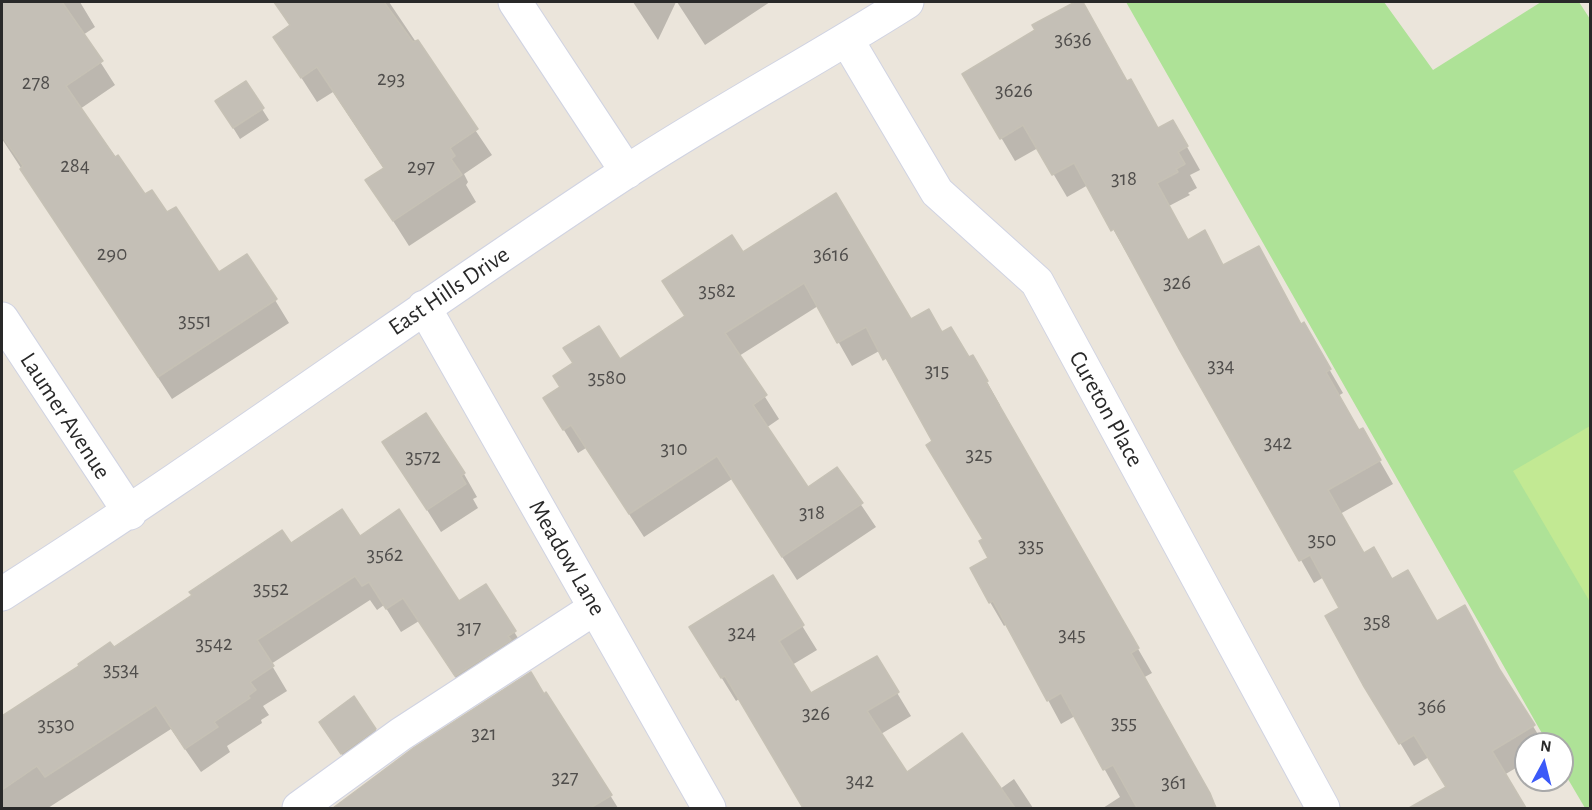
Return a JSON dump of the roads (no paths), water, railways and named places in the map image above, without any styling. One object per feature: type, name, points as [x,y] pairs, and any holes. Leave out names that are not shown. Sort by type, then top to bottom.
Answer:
[{"type":"street","points":[[515,2],[627,172]]},
{"type":"street","name":"East Hills Drive","points":[[2,594],[130,513],[424,307],[627,172],[907,2]]},
{"type":"street","name":"Cureton Place","points":[[847,40],[937,192],[1037,282],[1323,808]]},
{"type":"street","name":"Meadow Lane","points":[[424,307],[710,808]]},
{"type":"street","name":"Laumer Avenue","points":[[2,318],[130,513]]},
{"type":"street","points":[[299,808],[401,734],[595,608]]}]
